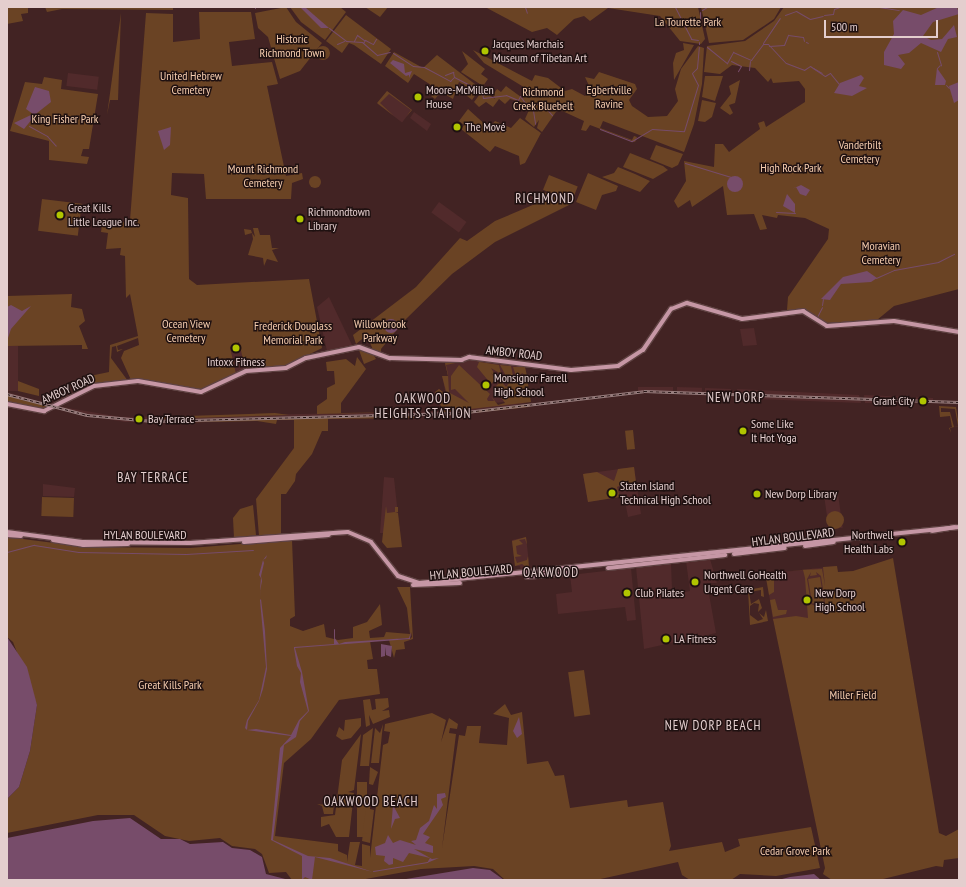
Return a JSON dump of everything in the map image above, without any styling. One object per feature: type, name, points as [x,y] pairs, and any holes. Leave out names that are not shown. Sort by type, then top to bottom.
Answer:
[{"type":"main road","name":"AMBOY ROAD","points":[[7,404],[44,411],[94,386],[138,380],[201,392],[246,371],[286,368],[310,357],[359,347],[392,358],[460,360],[472,358],[554,368],[610,368],[630,360],[646,346],[667,313],[679,304],[737,319],[803,311],[827,326],[894,321],[959,332]]},
{"type":"main road","points":[[561,372],[574,369]]},
{"type":"main road","name":"HYLAN BOULEVARD","points":[[7,533],[82,542],[190,543],[348,532],[373,544],[398,576],[419,584],[705,556],[957,527]]},
{"type":"shaded area","points":[[300,7],[306,8],[329,28],[321,28]]},
{"type":"shaded area","points":[[939,7],[957,7],[959,14],[933,22],[923,36],[931,40],[942,39],[954,25],[957,37],[948,39],[941,52],[921,43],[909,53],[898,55],[905,64],[901,69],[884,65],[884,52],[894,34],[893,21],[903,10],[921,15]]},
{"type":"shaded area","points":[[393,60],[404,64],[405,73],[412,71],[409,78],[409,75],[406,76],[390,63]]},
{"type":"shaded area","points":[[937,68],[946,81],[945,85],[935,85]]},
{"type":"shaded area","points":[[68,73],[99,77],[97,90],[66,86]]},
{"type":"shaded area","points":[[861,75],[864,78],[859,86],[867,88],[852,96],[834,93],[840,83]]},
{"type":"shaded area","points":[[959,82],[959,100],[954,103],[949,86]]},
{"type":"shaded area","points":[[35,87],[49,91],[51,102],[37,113],[24,129],[14,123],[33,114],[26,109]]},
{"type":"shaded area","points":[[387,91],[412,110],[402,122],[377,104]]},
{"type":"shaded area","points":[[414,112],[431,124],[427,131],[410,118]]},
{"type":"shaded area","points":[[171,127],[170,145],[164,150],[158,131]]},
{"type":"shaded area","points":[[732,176],[738,176],[743,181],[741,190],[738,192],[732,192],[727,187],[727,181]]},
{"type":"shaded area","points":[[801,185],[810,190],[806,196],[800,194],[796,187]]},
{"type":"shaded area","points":[[787,194],[795,204],[795,213],[783,206]]},
{"type":"shaded area","points":[[439,202],[467,222],[459,233],[431,213]]},
{"type":"shaded area","points":[[867,271],[877,278],[871,282],[841,284],[830,300],[821,299],[843,277]]},
{"type":"shaded area","points":[[329,297],[352,345],[327,351],[317,307]]},
{"type":"shaded area","points":[[11,305],[22,311],[31,306],[11,329],[7,341],[7,307]]},
{"type":"shaded area","points":[[391,319],[396,321],[398,326],[396,331],[391,333],[386,331],[384,326],[386,321]]},
{"type":"shaded area","points":[[754,328],[757,345],[743,346],[740,329]]},
{"type":"shaded area","points":[[240,342],[245,370],[235,374],[230,347]]},
{"type":"shaded area","points":[[7,346],[18,346],[18,391],[7,391]]},
{"type":"shaded area","name":"Monsignor Farrell High School","points":[[472,360],[525,367],[530,399],[444,409],[433,394],[439,389],[446,395],[442,376],[448,376],[445,363]]},
{"type":"shaded area","points":[[638,387],[673,387],[673,392],[638,392]]},
{"type":"shaded area","points":[[677,387],[702,388],[702,393],[677,392]]},
{"type":"shaded area","points":[[705,388],[731,389],[731,395],[705,394]]},
{"type":"shaded area","points":[[737,389],[859,395],[861,403],[757,399],[737,395]]},
{"type":"shaded area","points":[[7,392],[56,406],[121,417],[417,412],[418,415],[125,422],[78,414],[17,398]]},
{"type":"shaded area","points":[[864,395],[933,398],[933,403],[865,403]]},
{"type":"shaded area","points":[[531,402],[483,411],[422,415],[422,412]]},
{"type":"shaded area","name":"Staten Island Technical High School","points":[[634,467],[641,514],[628,517],[624,496],[588,502],[583,474]]},
{"type":"shaded area","points":[[384,477],[394,478],[400,534],[380,533]]},
{"type":"shaded area","points":[[43,484],[75,488],[74,497],[43,496]]},
{"type":"shaded area","points":[[838,494],[843,528],[829,530],[824,496]]},
{"type":"shaded area","points":[[526,537],[530,572],[521,574],[520,566],[515,566],[512,540]]},
{"type":"shaded area","points":[[710,559],[717,583],[707,583],[716,633],[644,649],[636,567],[671,563],[672,589],[679,593],[690,591],[686,561]]},
{"type":"shaded area","points":[[263,560],[264,563],[260,591],[261,578],[259,575]]},
{"type":"shaded area","name":"New Dorp High School","points":[[837,566],[836,633],[773,621],[766,574]]},
{"type":"shaded area","points":[[631,568],[636,620],[627,621],[625,607],[558,614],[556,594],[572,592],[570,575]]},
{"type":"shaded area","points":[[261,599],[265,631],[267,669],[263,689],[259,701],[248,721],[247,730],[245,728],[247,720],[259,700],[266,667]]},
{"type":"shaded area","points":[[411,632],[410,639],[295,648],[302,672],[309,711],[300,721],[296,737],[284,745],[273,840],[308,856],[330,858],[373,872],[315,857],[312,880],[305,877],[302,880],[302,856],[271,840],[280,748],[291,736],[247,730],[256,729],[291,735],[299,720],[308,711],[300,682],[301,673],[297,666],[294,647],[334,644],[334,637],[339,644],[345,642],[409,638]]},
{"type":"shaded area","points":[[7,637],[27,667],[37,705],[30,751],[19,787],[7,799]]},
{"type":"shaded area","points":[[381,644],[392,646],[391,657],[386,655],[385,647],[385,656],[381,657]]},
{"type":"shaded area","points":[[519,717],[522,734],[517,738],[513,731]]},
{"type":"shaded area","points":[[445,793],[446,797],[441,799],[443,805],[423,834],[430,837],[425,843],[433,846],[433,853],[414,849],[432,859],[439,858],[427,863],[430,858],[409,853],[403,862],[393,858],[393,864],[389,865],[384,861],[385,856],[376,855],[375,847],[385,843],[388,835],[393,843],[400,840],[416,845],[411,841],[416,840],[420,828],[429,821],[434,805],[437,809],[437,794]]},
{"type":"shaded area","points":[[393,805],[400,818],[395,819],[391,829]]},
{"type":"shaded area","points":[[130,818],[161,839],[180,839],[190,844],[223,842],[232,848],[250,850],[262,857],[266,874],[289,880],[7,880],[7,838],[93,821]]},
{"type":"shaded area","points":[[473,868],[490,870],[504,880],[400,880]]},
{"type":"shaded area","points":[[814,874],[821,880],[778,880],[790,877]]},
{"type":"green space","points":[[7,7],[28,7],[28,13],[21,14],[23,21],[7,24]]},
{"type":"green space","points":[[45,7],[173,7],[173,10],[62,9],[47,12]]},
{"type":"green space","name":"Historic Richmond Town","points":[[286,7],[296,22],[322,43],[300,71],[280,79],[268,37],[258,28],[255,13]]},
{"type":"green space","name":"Historic Richmond Town","points":[[290,7],[340,7],[346,12],[325,40],[301,22]]},
{"type":"green space","points":[[365,7],[388,7],[380,17]]},
{"type":"green space","name":"La Tourette Park","points":[[485,7],[698,7],[705,39],[701,44],[680,41],[660,16],[608,8],[590,21],[584,16],[574,19],[557,35],[547,28],[532,32]]},
{"type":"green space","points":[[701,7],[781,7],[774,19],[743,40],[709,43]]},
{"type":"green space","points":[[784,7],[959,7],[959,289],[894,306],[877,320],[825,323],[807,310],[787,310],[788,297],[828,239],[829,229],[805,218],[778,215],[777,218],[762,215],[767,229],[760,230],[754,214],[727,215],[723,186],[692,207],[690,200],[678,208],[674,201],[686,181],[684,161],[714,167],[715,144],[723,144],[729,152],[760,129],[758,123],[764,121],[766,127],[805,102],[805,89],[799,81],[773,83],[771,78],[768,82],[755,68],[732,65],[720,74],[704,72],[707,46],[745,41],[774,21]]},
{"type":"green space","points":[[199,12],[251,12],[255,39],[229,42],[232,66],[272,62],[278,84],[267,86],[286,176],[302,173],[303,179],[292,183],[291,199],[206,199],[204,174],[172,173],[171,195],[188,198],[189,279],[197,285],[309,279],[322,348],[286,366],[239,372],[245,368],[239,342],[230,347],[236,374],[196,391],[131,380],[121,358],[124,351],[139,345],[138,338],[117,346],[118,350],[123,349],[117,352],[116,346],[112,347],[111,358],[128,381],[90,386],[85,377],[109,372],[110,345],[138,336],[130,294],[126,298],[125,256],[120,255],[121,248],[106,249],[108,233],[101,232],[102,225],[116,225],[121,221],[127,224],[130,220],[146,13],[173,14],[173,42],[200,39]]},
{"type":"green space","points":[[121,13],[118,100],[110,100],[107,115]]},
{"type":"green space","points":[[346,15],[391,49],[381,64],[354,45],[349,43],[342,53],[326,41]]},
{"type":"green space","points":[[683,43],[694,45],[674,80],[673,63],[676,53],[684,50]]},
{"type":"green space","name":"Historic Richmond Town","points":[[320,46],[326,46],[330,50],[330,56],[326,60],[320,60],[316,56],[316,50]]},
{"type":"green space","name":"Egbertville Ravine","points":[[698,46],[704,48],[702,84],[694,124],[684,152],[603,121],[600,128],[632,140],[634,136],[637,137],[635,142],[590,125],[586,131],[581,130],[584,121],[558,109],[542,132],[537,128],[539,120],[534,127],[525,119],[529,110],[518,106],[520,102],[510,99],[505,104],[499,99],[493,107],[486,102],[479,107],[474,102],[483,90],[495,99],[493,95],[497,89],[501,92],[506,86],[521,97],[527,89],[484,63],[473,50],[532,81],[535,75],[548,78],[565,91],[572,89],[585,96],[591,90],[585,77],[594,79],[599,72],[635,84],[637,89],[629,100],[632,106],[648,117],[667,116],[678,101],[675,89],[681,69]]},
{"type":"green space","name":"Richmond Creek Bluebelt","points":[[462,51],[485,69],[481,74],[488,79],[483,86],[461,72],[468,64]]},
{"type":"green space","name":"Richmond Creek Bluebelt","points":[[394,52],[423,68],[437,55],[480,88],[472,100],[466,95],[470,89],[459,82],[453,99],[441,92],[435,99],[431,96],[435,91],[431,85],[414,74],[408,83],[385,66]]},
{"type":"green space","points":[[705,76],[723,76],[715,101],[702,97]]},
{"type":"green space","name":"King Fisher Park","points":[[44,77],[62,80],[61,89],[98,94],[89,149],[83,149],[81,156],[89,157],[87,164],[49,160],[49,141],[10,131],[25,82],[42,84]]},
{"type":"green space","points":[[740,80],[735,103],[729,105],[733,113],[730,115],[720,108],[731,94],[729,86]]},
{"type":"green space","points":[[387,91],[412,110],[406,117],[411,110],[389,94],[380,103],[394,116],[377,103]]},
{"type":"green space","points":[[702,100],[716,103],[712,117],[705,122],[698,121]]},
{"type":"green space","name":"Richmond Creek Bluebelt","points":[[468,109],[489,128],[495,121],[511,128],[520,118],[541,133],[525,163],[520,165],[519,156],[495,146],[490,152],[461,129],[464,125],[459,121]]},
{"type":"green space","points":[[656,145],[683,154],[678,165],[672,168],[650,159]]},
{"type":"green space","points":[[630,153],[663,166],[668,170],[653,179],[623,167]]},
{"type":"green space","points":[[618,167],[650,181],[640,192],[602,177],[614,173]]},
{"type":"green space","points":[[588,173],[618,186],[616,191],[602,195],[596,210],[576,202]]},
{"type":"green space","points":[[549,175],[578,187],[572,201],[543,190]]},
{"type":"green space","points":[[315,176],[319,178],[321,182],[319,186],[315,188],[311,186],[309,182],[311,178]]},
{"type":"green space","name":"Willowbrook Parkway","points":[[541,191],[571,204],[495,242],[452,274],[405,320],[381,349],[381,354],[373,350],[367,335],[356,344],[353,335],[416,287],[460,238],[467,241],[495,221],[535,204]]},
{"type":"green space","name":"Great Kills Little League Inc.","points":[[42,199],[82,204],[78,236],[38,231]]},
{"type":"green space","points":[[253,228],[258,228],[260,235],[270,235],[272,248],[279,248],[272,250],[278,262],[267,259],[264,266],[263,258],[248,255],[253,239],[252,233],[255,237]]},
{"type":"green space","points":[[244,229],[251,230],[252,233],[245,235]]},
{"type":"green space","points":[[72,294],[71,307],[82,309],[85,321],[79,326],[88,349],[82,349],[82,345],[7,346],[7,296]]},
{"type":"green space","points":[[359,350],[373,354],[376,359],[364,364]]},
{"type":"green space","name":"Willowbrook Parkway","points":[[357,357],[366,369],[341,403],[341,413],[417,412],[317,414],[317,406],[327,399],[327,388],[335,384],[334,371],[327,371],[326,362],[346,359],[355,366]]},
{"type":"green space","points":[[474,361],[499,365],[501,374],[491,368],[497,378],[491,373],[496,379],[491,384],[477,367],[479,362]]},
{"type":"green space","points":[[460,362],[446,365],[448,374],[449,393],[447,396],[442,397],[438,392],[437,400],[435,392],[439,389],[447,395],[442,376],[448,376],[445,363]]},
{"type":"green space","points":[[459,365],[490,394],[487,399],[488,401],[494,401],[491,396],[498,405],[505,403],[494,388],[501,381],[506,387],[509,383],[505,377],[514,377],[514,380],[522,382],[527,378],[531,402],[444,412],[439,402],[450,393],[469,403],[455,389],[451,390],[451,376]]},
{"type":"green space","points":[[500,365],[511,366],[513,376],[506,376]]},
{"type":"green space","points":[[513,367],[525,367],[527,376],[522,373],[517,379]]},
{"type":"green space","points":[[18,381],[39,389],[39,396],[18,391]]},
{"type":"green space","points":[[7,395],[47,406],[42,409],[7,402]]},
{"type":"green space","points":[[531,404],[529,407],[444,416],[444,415]]},
{"type":"green space","points":[[939,406],[956,407],[959,426],[950,428],[951,433],[949,428],[952,427],[950,416],[940,417]],"holes":[[[941,408],[955,409],[958,426],[954,427],[950,412],[941,412]]]},
{"type":"green space","points":[[275,413],[289,415],[159,419],[159,417]]},
{"type":"green space","points":[[406,415],[418,418],[328,419],[328,431],[322,431],[312,454],[296,474],[295,481],[286,494],[281,494],[281,534],[259,536],[256,499],[294,448],[294,420],[277,420],[276,424],[257,421],[158,423]]},
{"type":"green space","points":[[633,430],[635,449],[627,450],[625,431]]},
{"type":"green space","name":"Staten Island Technical High School","points":[[634,467],[637,490],[633,491],[628,482],[617,487],[620,497],[588,502],[583,474],[597,472],[614,481],[618,469]]},
{"type":"green space","points":[[42,497],[74,498],[73,517],[41,516]]},
{"type":"green space","points":[[253,505],[256,535],[234,538],[233,518],[240,509]]},
{"type":"green space","points":[[386,506],[387,513],[395,512],[395,507],[398,507],[398,512],[395,513],[398,513],[402,547],[387,548],[382,542]]},
{"type":"green space","points":[[835,511],[841,514],[844,520],[841,526],[835,529],[829,526],[826,520],[829,514]]},
{"type":"green space","name":"Great Kills Park","points":[[7,537],[86,547],[190,548],[292,540],[295,616],[290,619],[290,626],[303,631],[324,624],[326,637],[338,640],[353,638],[353,627],[367,622],[380,604],[382,625],[369,631],[370,638],[384,637],[386,632],[410,634],[407,608],[397,587],[410,587],[413,639],[404,642],[405,649],[396,650],[394,658],[389,640],[410,639],[412,637],[411,632],[410,638],[370,641],[373,659],[367,660],[368,669],[377,669],[380,694],[339,700],[311,739],[284,763],[275,836],[338,844],[338,851],[347,855],[347,862],[350,842],[360,842],[355,865],[362,866],[362,844],[370,846],[370,858],[383,745],[388,743],[390,732],[384,731],[385,724],[432,713],[446,720],[441,742],[449,718],[458,724],[457,729],[450,728],[449,733],[456,734],[442,848],[459,735],[465,736],[467,726],[481,726],[479,743],[507,745],[509,718],[493,714],[505,704],[511,715],[522,712],[527,764],[548,761],[555,776],[564,775],[570,808],[627,800],[628,807],[663,802],[671,846],[669,851],[722,842],[725,852],[740,846],[738,839],[811,827],[820,868],[776,876],[740,874],[731,880],[690,880],[682,875],[678,862],[596,880],[505,880],[493,869],[474,866],[421,869],[360,880],[292,880],[286,872],[269,873],[262,854],[255,849],[232,846],[220,838],[189,841],[165,836],[134,815],[98,815],[7,833],[7,799],[19,787],[30,751],[37,705],[13,642],[7,637]]},
{"type":"green space","points":[[526,537],[527,545],[525,539],[519,540],[523,544],[516,546],[517,554],[522,556],[515,557],[517,563],[527,560],[528,556],[529,569],[522,564],[515,566],[512,541]]},
{"type":"green space","name":"Miller Field","points":[[893,558],[939,833],[946,836],[959,829],[959,858],[944,860],[943,867],[936,866],[879,880],[832,880],[823,874],[825,868],[773,619],[796,616],[808,618],[803,570],[782,572],[821,568],[804,570],[822,569],[825,586],[823,567],[837,566],[838,572],[853,571]],"holes":[[[811,572],[810,576],[817,575],[816,572],[821,576],[825,603],[811,604],[807,579]],[[824,604],[820,608],[813,605]]]},
{"type":"green space","points":[[774,577],[774,592],[769,595],[766,578]]},
{"type":"green space","points":[[820,577],[824,602],[812,604],[808,579]]},
{"type":"green space","points":[[763,587],[764,597],[761,596],[761,590],[749,592],[751,604],[759,599],[762,608],[758,612],[759,604],[754,603],[750,606],[750,615],[758,621],[763,619],[759,613],[764,617],[766,610],[768,621],[750,625],[748,590]]},
{"type":"green space","points":[[775,599],[778,610],[787,610],[786,614],[773,617],[770,600]]},
{"type":"green space","points":[[584,670],[590,715],[574,717],[568,672]]},
{"type":"green space","points":[[388,698],[389,707],[382,711],[389,710],[390,717],[373,724],[369,715],[370,725],[366,727],[363,700],[370,699],[372,710],[376,709],[375,699]]},
{"type":"green space","points":[[361,718],[361,726],[351,738],[342,740],[336,736],[339,727],[344,731],[345,720]]},
{"type":"green space","points":[[383,724],[379,763],[371,763],[375,728],[380,733]]},
{"type":"green space","points":[[373,728],[369,766],[360,766],[363,735]]},
{"type":"green space","points":[[361,734],[354,790],[348,792],[354,793],[349,837],[336,837],[329,824],[321,827],[321,817],[335,815],[342,760]]},
{"type":"green space","points":[[370,767],[378,772],[373,785],[369,784]]},
{"type":"green space","points":[[357,782],[367,782],[367,837],[357,837]]},
{"type":"green space","points":[[368,795],[375,798],[374,804],[370,804],[370,809],[374,810],[370,843],[362,841],[363,833],[367,834],[363,830]]},
{"type":"green space","points":[[330,800],[334,805],[333,814],[324,814],[322,806],[317,804],[326,805]]},
{"type":"waterway","points":[[525,7],[527,13]]},
{"type":"waterway","points":[[675,7],[691,39],[698,40]]},
{"type":"waterway","points":[[702,10],[707,7]]},
{"type":"waterway","points":[[824,15],[833,14],[834,9],[840,7]]},
{"type":"waterway","points":[[879,7],[899,10]]},
{"type":"waterway","points":[[785,15],[796,11],[810,19],[823,16]]},
{"type":"waterway","points":[[700,12],[700,22]]},
{"type":"waterway","points":[[763,43],[780,18]]},
{"type":"waterway","points":[[329,28],[346,41],[362,42],[377,55],[390,52]]},
{"type":"waterway","points":[[354,41],[357,35],[364,40]]},
{"type":"waterway","points":[[769,46],[784,45],[788,35],[803,37],[804,41]]},
{"type":"waterway","points":[[363,43],[365,40],[373,44],[376,39]]},
{"type":"waterway","points":[[337,44],[344,41]]},
{"type":"waterway","points":[[707,47],[727,63],[733,52],[751,60],[763,44],[768,44],[786,63],[804,70],[810,66],[825,76],[830,73],[839,84]]},
{"type":"waterway","points":[[600,129],[632,141],[652,129],[684,131],[698,85],[692,73],[697,68],[699,47]]},
{"type":"waterway","points":[[937,52],[941,65]]},
{"type":"waterway","points":[[393,53],[413,66],[424,67],[450,81],[454,77],[478,89]]},
{"type":"waterway","points":[[731,61],[741,66],[738,71]]},
{"type":"waterway","points":[[749,70],[750,61]]},
{"type":"waterway","points":[[937,68],[940,65]]},
{"type":"waterway","points":[[813,68],[822,73]]},
{"type":"waterway","points":[[445,75],[453,72],[454,77]]},
{"type":"waterway","points":[[946,85],[949,88]]},
{"type":"waterway","points":[[482,92],[483,98],[506,95],[518,100],[520,96],[525,103],[542,104],[552,115]]},
{"type":"waterway","points":[[532,104],[535,124]]},
{"type":"waterway","points":[[29,126],[47,136],[56,146]]},
{"type":"waterway","points":[[685,163],[731,177]]},
{"type":"waterway","points":[[776,212],[795,213]]},
{"type":"waterway","points":[[876,278],[894,270],[938,262],[954,254]]},
{"type":"waterway","points":[[822,305],[823,299]]},
{"type":"waterway","points":[[817,317],[822,307]]},
{"type":"waterway","points":[[7,552],[34,545],[78,552],[186,554],[253,550]]},
{"type":"waterway","points":[[334,629],[334,637]]},
{"type":"waterway","points":[[373,871],[427,862]]},
{"type":"railway","points":[[7,394],[87,415],[153,421],[458,413],[644,391],[959,402]]},
{"type":"place","name":"Jacques Marchais Museum of Tibetan Art","points":[[485,51]]},
{"type":"place","name":"Moore-McMillen House","points":[[418,97]]},
{"type":"place","name":"The Mové","points":[[457,127]]},
{"type":"place","name":"Great Kills Little League Inc.","points":[[60,215]]},
{"type":"place","name":"Richmondtown Library","points":[[300,219]]},
{"type":"place","name":"Intoxx Fitness","points":[[236,348]]},
{"type":"place","name":"Monsignor Farrell High School","points":[[486,385]]},
{"type":"place","name":"Grant City","points":[[923,401]]},
{"type":"place","name":"Bay Terrace","points":[[139,419]]},
{"type":"place","name":"Some Like It Hot Yoga","points":[[743,431]]},
{"type":"place","name":"Staten Island Technical High School","points":[[612,493]]},
{"type":"place","name":"New Dorp Library","points":[[757,494]]},
{"type":"place","name":"Northwell Health Labs","points":[[902,542]]},
{"type":"place","name":"Northwell GoHealth Urgent Care","points":[[695,582]]},
{"type":"place","name":"Club Pilates","points":[[627,593]]},
{"type":"place","name":"New Dorp High School","points":[[807,600]]},
{"type":"place","name":"LA Fitness","points":[[666,639]]},
{"type":"district","name":"RICHMOND","points":[[545,199]]},
{"type":"district","name":"NEW DORP","points":[[736,398]]},
{"type":"district","name":"OAKWOOD HEIGHTS STATION","points":[[423,408]]},
{"type":"district","name":"BAY TERRACE","points":[[153,478]]},
{"type":"district","name":"OAKWOOD","points":[[551,573]]},
{"type":"district","name":"NEW DORP BEACH","points":[[713,726]]},
{"type":"district","name":"OAKWOOD BEACH","points":[[371,802]]},
{"type":"park label","name":"United Hebrew Cemetery","points":[[191,83]]},
{"type":"park label","name":"Vanderbilt Cemetery","points":[[860,152]]},
{"type":"park label","name":"High Rock Park","points":[[791,168]]},
{"type":"park label","name":"Mount Richmond Cemetery","points":[[263,176]]},
{"type":"park label","name":"Moravian Cemetery","points":[[881,253]]},
{"type":"park label","name":"Ocean View Cemetery","points":[[186,331]]},
{"type":"park label","name":"Frederick Douglass Memorial Park","points":[[293,333]]},
{"type":"park label","name":"Cedar Grove Park","points":[[795,851]]}]
